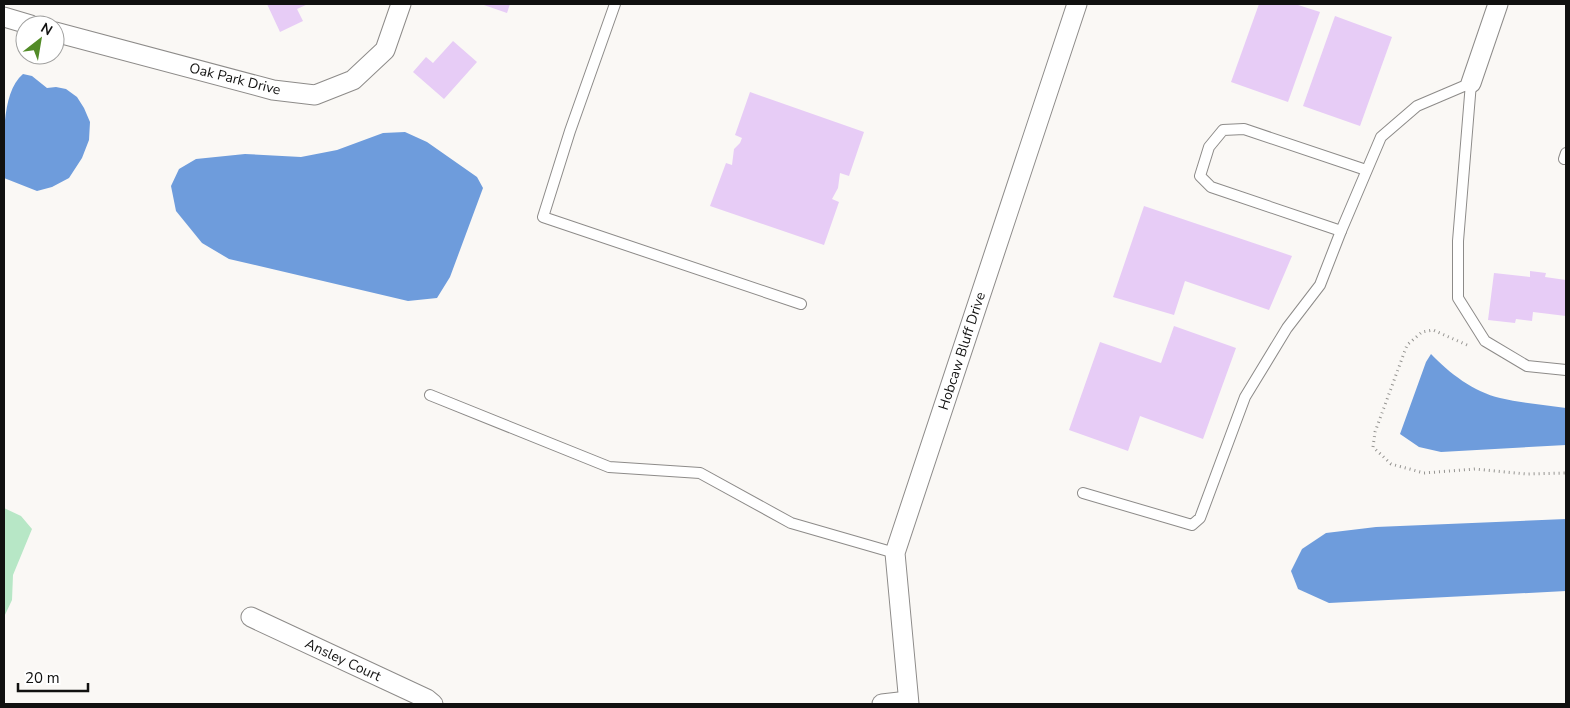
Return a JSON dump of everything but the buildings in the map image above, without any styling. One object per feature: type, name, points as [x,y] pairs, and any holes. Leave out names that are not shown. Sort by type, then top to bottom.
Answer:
[{"type":"street","name":"Oak Park Drive","points":[[65,35],[273,90],[315,95],[353,80],[385,50],[402,4]]},
{"type":"street","name":"Hobcaw Bluff Drive","points":[[909,702],[895,553],[1077,4]]},
{"type":"street","points":[[1471,83],[1498,4]]},
{"type":"street","name":"Ansley Court","points":[[251,617],[427,698],[433,704]]},
{"type":"street","points":[[882,704],[909,702]]},
{"type":"lane","points":[[615,4],[570,131],[543,217],[801,304]]},
{"type":"lane","points":[[1083,493],[1192,525],[1200,518],[1245,397],[1287,328],[1320,285],[1381,137],[1417,106],[1471,83],[1458,241],[1458,298],[1485,341],[1527,366],[1566,370]]},
{"type":"lane","points":[[1341,231],[1211,187],[1200,176],[1209,147],[1223,130],[1244,129],[1366,170]]},
{"type":"lane","points":[[430,395],[609,467],[700,473],[791,523],[895,553]]},
{"type":"path","points":[[1480,332],[1466,345],[1433,330],[1422,332],[1407,345],[1375,432],[1373,447],[1391,464],[1424,473],[1475,469],[1526,474],[1566,473]]},
{"type":"green space","points":[[4,508],[21,516],[32,529],[13,575],[12,600],[4,617]]},
{"type":"water","points":[[23,74],[32,76],[47,88],[66,89],[77,97],[90,122],[89,140],[82,158],[69,178],[52,187],[37,191],[4,178],[4,137],[7,107],[10,94]]},
{"type":"water","points":[[405,132],[427,142],[477,177],[483,188],[450,277],[437,298],[408,301],[229,259],[202,243],[176,211],[171,186],[179,169],[196,159],[245,154],[301,157],[337,150],[383,133]]},
{"type":"water","points":[[1431,354],[1462,381],[1490,395],[1516,401],[1566,408],[1566,445],[1441,452],[1419,447],[1400,434],[1426,362]]},
{"type":"water","points":[[1566,519],[1566,591],[1329,603],[1298,589],[1291,571],[1302,549],[1326,533],[1376,527]]}]
